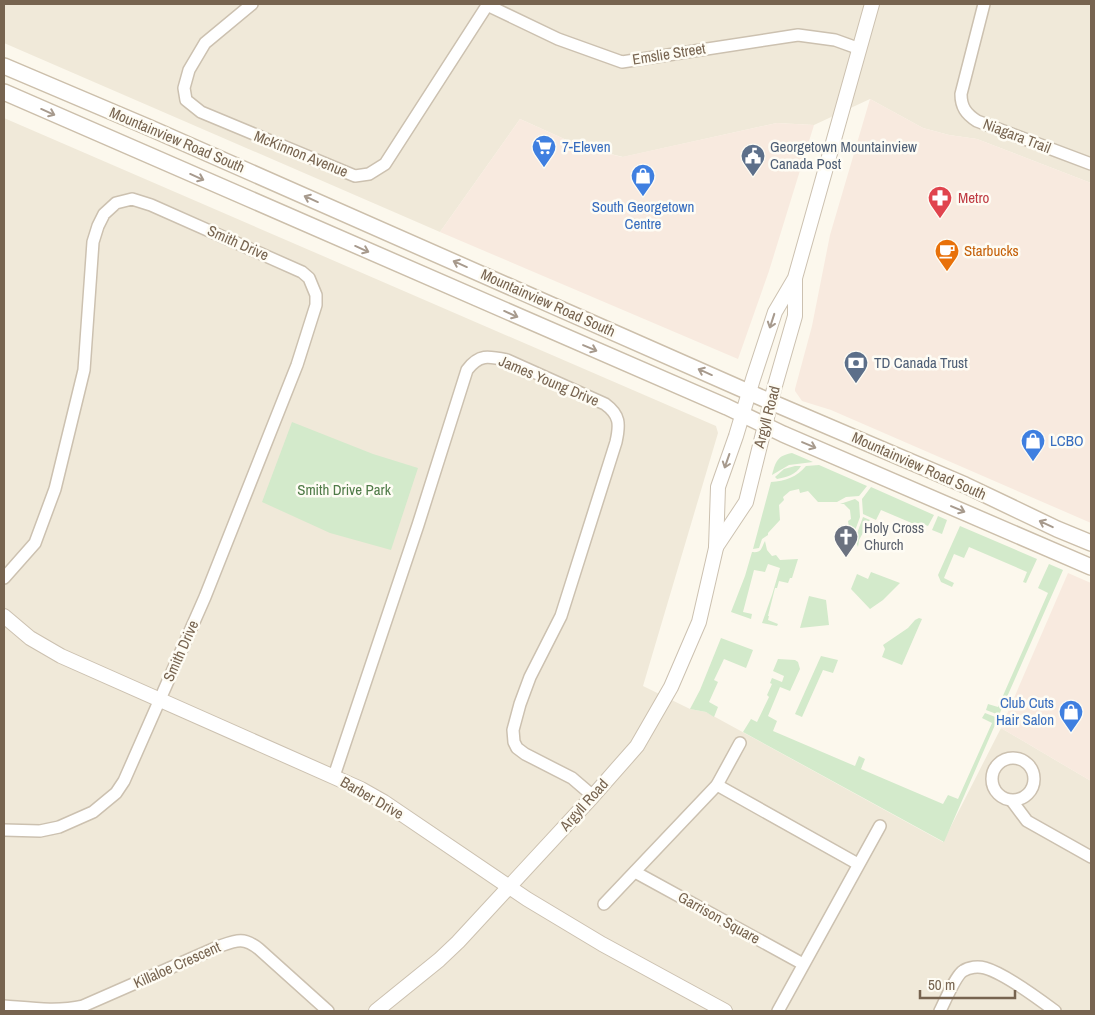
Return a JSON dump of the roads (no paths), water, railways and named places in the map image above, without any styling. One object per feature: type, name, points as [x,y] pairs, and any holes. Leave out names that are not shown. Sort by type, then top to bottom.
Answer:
[{"type":"main road","name":"Mountainview Road South","points":[[4,66],[159,132],[1091,543]]},
{"type":"main road","name":"Mountainview Road South","points":[[4,92],[1091,567]]},
{"type":"street","name":"McKinnon Avenue","points":[[252,4],[205,43],[189,70],[184,88],[186,100],[201,112],[355,176],[369,174],[385,164],[487,4]]},
{"type":"street","name":"Emslie Street","points":[[487,4],[558,39],[622,62],[798,35],[835,40],[860,49]]},
{"type":"street","name":"Argyll Road","points":[[716,548],[746,502],[764,425],[795,316],[795,278],[872,4]]},
{"type":"street","name":"Niagara Trail","points":[[984,4],[960,94],[965,111],[977,121],[1091,164]]},
{"type":"street","name":"Smith Drive","points":[[4,578],[35,543],[55,489],[84,370],[93,242],[104,214],[116,203],[132,199],[150,205],[302,272],[309,278],[316,295],[316,306],[297,365],[204,597],[159,700]]},
{"type":"street","name":"Argyll Road","points":[[376,1011],[439,960],[458,942],[593,796],[637,746],[671,688],[699,622],[716,548],[718,487],[775,312],[795,278]]},
{"type":"street","name":"James Young Drive","points":[[334,776],[418,525],[467,370],[479,358],[492,357],[506,360],[605,404],[617,415],[619,429],[616,442],[580,560],[561,616],[530,678],[513,730],[514,742],[517,748],[572,778],[593,796]]},
{"type":"street","name":"Barber Drive","points":[[4,616],[43,647],[334,776],[384,802],[509,887],[602,944],[725,1011]]},
{"type":"street","points":[[4,830],[51,830],[92,812],[105,803],[116,793],[124,781],[159,700]]},
{"type":"street","points":[[604,904],[717,785],[740,743]]},
{"type":"street","points":[[717,785],[858,864]]},
{"type":"street","points":[[1012,800],[1027,821],[1091,857]]},
{"type":"street","points":[[778,1011],[880,826]]},
{"type":"street","name":"Garrison Square","points":[[635,872],[803,964]]},
{"type":"street","name":"Killaloe Crescent","points":[[4,1006],[57,1010],[83,1006],[220,946],[235,940],[243,940],[251,942],[328,1011]]},
{"type":"street","points":[[940,1011],[958,975],[964,970],[976,966],[984,967],[1004,977],[1055,1011]]},
{"type":"place","name":"7-Eleven","points":[[544,168]]},
{"type":"place","name":"Georgetown Mountainview Canada Post","points":[[753,177]]},
{"type":"place","name":"South Georgetown Centre","points":[[643,197]]},
{"type":"place","name":"Metro","points":[[940,219]]},
{"type":"place","name":"Starbucks","points":[[947,272]]},
{"type":"place","name":"TD Canada Trust","points":[[856,384]]},
{"type":"place","name":"LCBO","points":[[1033,462]]},
{"type":"place","name":"Holy Cross Church","points":[[846,558]]},
{"type":"place","name":"Club Cuts Hair Salon","points":[[1071,733]]},
{"type":"park label","name":"Smith Drive Park","points":[[344,490]]}]
